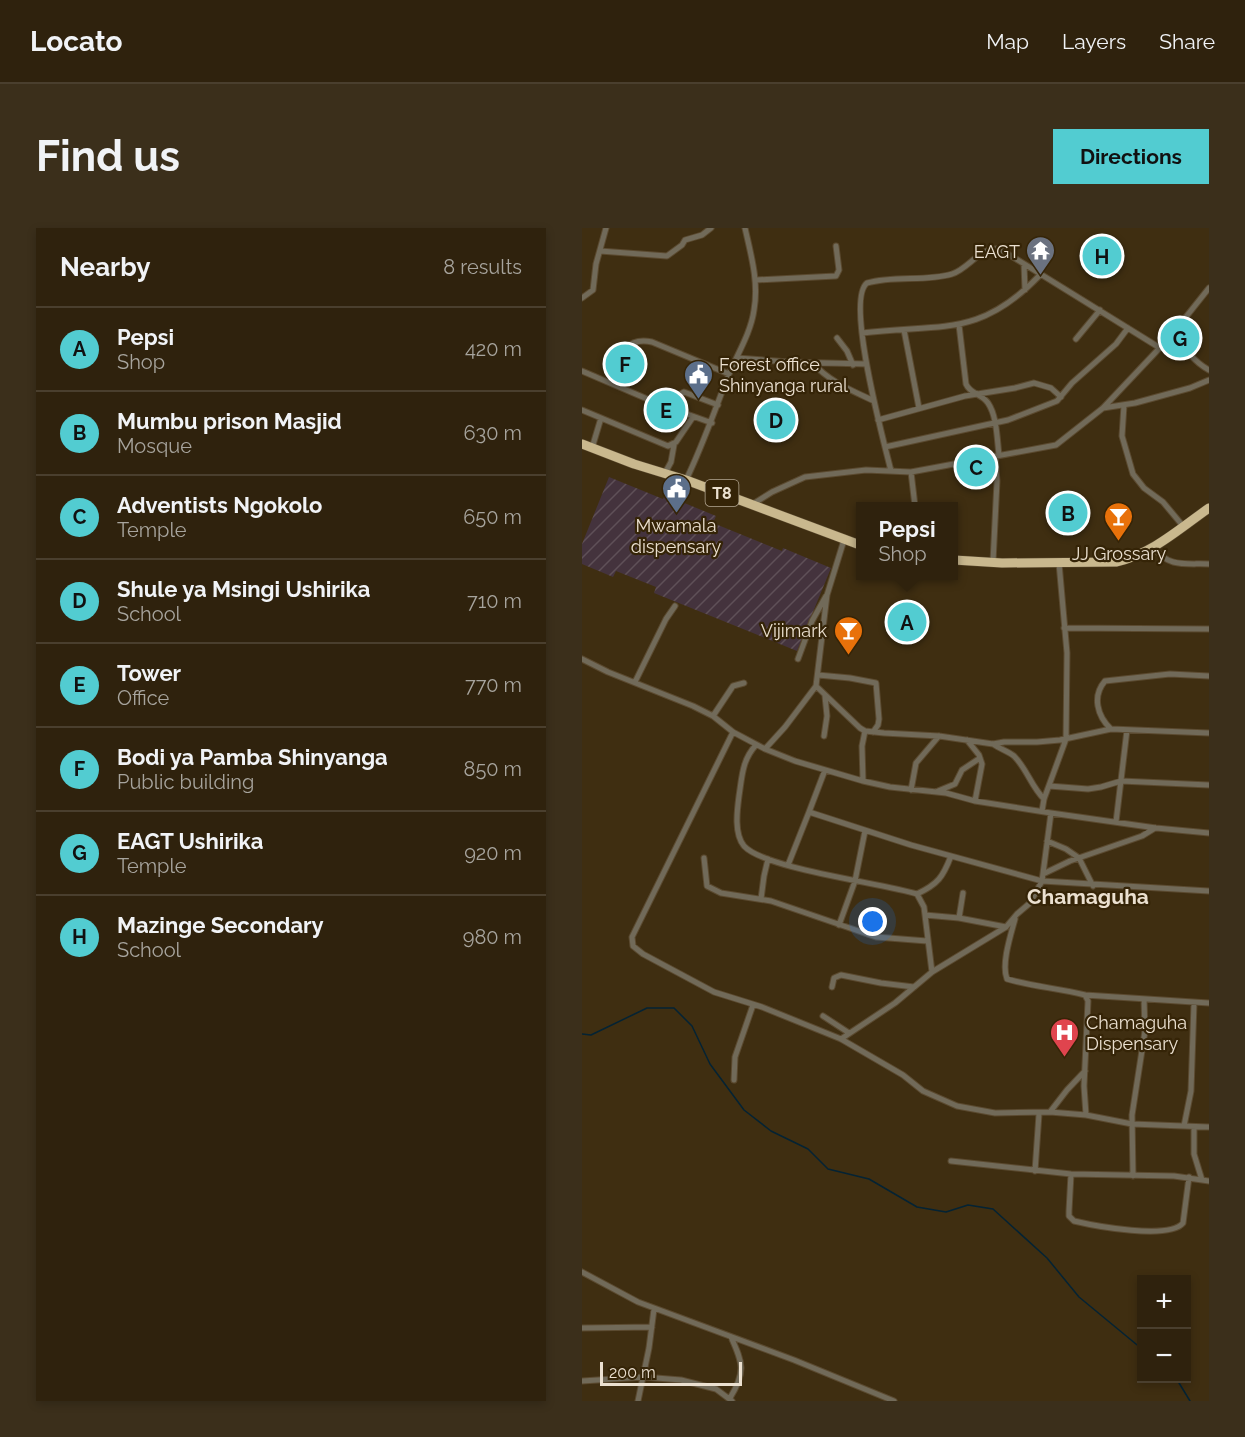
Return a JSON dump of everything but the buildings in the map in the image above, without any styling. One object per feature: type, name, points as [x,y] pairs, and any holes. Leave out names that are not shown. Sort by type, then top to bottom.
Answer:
[{"type":"highway","name":"T8","points":[[582,444],[753,504],[856,544]]},
{"type":"highway","points":[[958,560],[1116,562],[1154,548],[1209,508]]},
{"type":"street","points":[[582,298],[592,290],[606,228]]},
{"type":"street","points":[[600,251],[667,256],[685,240],[702,235],[711,228]]},
{"type":"street","points":[[686,480],[712,423],[729,374],[752,321],[756,280],[745,228]]},
{"type":"street","points":[[756,280],[836,276],[839,263],[836,246]]},
{"type":"street","points":[[891,471],[866,364],[862,333],[861,296],[863,287],[867,283],[950,274],[993,248],[1007,252],[1040,275],[1160,348]]},
{"type":"street","points":[[1024,264],[1025,290]]},
{"type":"street","points":[[862,333],[959,325],[980,319],[1001,309],[1040,275]]},
{"type":"street","points":[[753,504],[772,492],[805,477],[849,471],[911,472],[1056,445],[1102,408],[1170,337],[1209,288]]},
{"type":"street","points":[[1076,339],[1100,310]]},
{"type":"street","points":[[959,325],[968,390],[989,404],[994,423],[997,481],[993,562]]},
{"type":"street","points":[[885,447],[994,423],[1051,403],[1061,397],[1072,383],[1116,344],[1128,328]]},
{"type":"street","points":[[904,330],[919,408]]},
{"type":"street","points":[[1170,337],[1182,345],[1195,362],[1209,370]]},
{"type":"street","points":[[837,338],[853,365]]},
{"type":"street","points":[[610,382],[624,351],[632,342],[642,340],[729,374]]},
{"type":"street","points":[[737,357],[813,363],[866,364]]},
{"type":"street","points":[[813,363],[835,381],[874,401]]},
{"type":"street","points":[[582,371],[671,409],[712,423]]},
{"type":"street","points":[[1102,408],[1124,405],[1190,388],[1209,380]]},
{"type":"street","points":[[878,420],[919,408],[1034,382],[1052,388],[1061,397]]},
{"type":"street","points":[[671,409],[679,395],[684,392],[718,405]]},
{"type":"street","points":[[1124,405],[1122,436],[1133,474],[1144,488],[1163,502],[1183,526]]},
{"type":"street","points":[[582,410],[666,445],[674,445]]},
{"type":"street","points":[[592,448],[601,417]]},
{"type":"street","points":[[665,473],[671,462],[674,445],[693,417]]},
{"type":"street","points":[[911,472],[914,502]]},
{"type":"street","points":[[765,749],[816,686],[827,595],[844,540]]},
{"type":"street","points":[[1154,548],[1163,559],[1170,562],[1209,564]]},
{"type":"street","points":[[1042,811],[1066,738],[1067,663],[1059,563]]},
{"type":"street","points":[[798,659],[816,612],[827,595]]},
{"type":"street","points":[[635,682],[666,619],[675,606]]},
{"type":"street","points":[[1064,628],[1209,629]]},
{"type":"street","points":[[582,660],[693,706],[713,716],[733,732],[765,749],[862,781],[1051,813],[1209,833]]},
{"type":"street","points":[[1111,729],[1102,719],[1097,708],[1105,681],[1170,674],[1209,676]]},
{"type":"street","points":[[818,675],[876,684],[879,719],[873,732]]},
{"type":"street","points":[[713,716],[733,686],[744,683]]},
{"type":"street","points":[[816,686],[865,731],[873,732],[939,736],[993,744],[1037,742],[1111,729],[1209,733]]},
{"type":"street","points":[[824,736],[827,716],[825,696]]},
{"type":"street","points":[[1116,822],[1127,730]]},
{"type":"street","points":[[862,781],[862,746],[865,731]]},
{"type":"street","points":[[733,732],[632,937],[633,946],[692,982],[722,996],[762,1007],[841,1039],[903,1075],[923,1091],[951,1103],[995,1113],[1050,1112],[1086,1115],[1132,1124],[1209,1127]]},
{"type":"street","points":[[911,790],[916,763],[939,736]]},
{"type":"street","points":[[967,740],[982,764],[975,801]]},
{"type":"street","points":[[1006,742],[1035,790],[1044,800]]},
{"type":"street","points":[[993,744],[1012,754]]},
{"type":"street","points":[[756,745],[743,769],[738,803],[738,835],[744,847],[768,859],[788,865],[917,894],[929,889],[940,880],[951,856]]},
{"type":"street","points":[[934,792],[955,784],[962,770],[980,758]]},
{"type":"street","points":[[788,865],[825,770]]},
{"type":"street","points":[[1049,786],[1088,789],[1121,781],[1209,785]]},
{"type":"street","points":[[809,812],[865,831],[1042,881],[1093,886],[1209,891]]},
{"type":"street","points":[[841,1039],[895,1003],[932,972],[1006,927],[1030,903],[1042,881],[1051,813]]},
{"type":"street","points":[[1043,874],[1079,858],[1142,836],[1156,828]]},
{"type":"street","points":[[839,925],[855,881],[865,831]]},
{"type":"street","points":[[1047,841],[1066,849],[1079,858],[1093,886]]},
{"type":"street","points":[[704,858],[706,882],[710,889],[728,895],[771,901],[876,937],[927,941]]},
{"type":"street","points":[[761,899],[768,859]]},
{"type":"street","points":[[958,918],[963,892]]},
{"type":"street","points":[[917,894],[923,903],[932,972]]},
{"type":"street","points":[[1017,914],[1008,942],[1005,972],[1007,979],[1085,995],[1209,1003]]},
{"type":"street","points":[[925,915],[958,918],[1006,927]]},
{"type":"street","points":[[832,987],[834,978],[840,975],[914,987]]},
{"type":"street","points":[[1085,995],[1089,1003],[1084,1095],[1086,1115]]},
{"type":"street","points":[[1133,1176],[1132,1124],[1146,1025],[1144,999]]},
{"type":"street","points":[[1184,1126],[1191,1091],[1194,1003]]},
{"type":"street","points":[[734,1080],[735,1057],[753,1005]]},
{"type":"street","points":[[823,1016],[849,1033]]},
{"type":"street","points":[[1050,1112],[1085,1071]]},
{"type":"street","points":[[1035,1171],[1039,1114]]},
{"type":"street","points":[[1194,1127],[1194,1154],[1202,1180]]},
{"type":"street","points":[[951,1161],[1071,1174],[1189,1177],[1209,1181]]},
{"type":"street","points":[[1071,1174],[1069,1216],[1074,1221],[1147,1232],[1175,1229],[1183,1223],[1189,1177]]},
{"type":"street","points":[[582,1272],[612,1290],[654,1309],[804,1364],[894,1401]]},
{"type":"street","points":[[639,1401],[654,1309]]},
{"type":"street","points":[[582,1328],[652,1327]]},
{"type":"street","points":[[582,1381],[644,1377],[681,1380],[716,1389],[731,1399],[737,1386],[742,1362],[731,1337]]},
{"type":"street","points":[[582,1376],[593,1381]]},
{"type":"shaded area","points":[[609,477],[663,499],[665,495],[716,516],[713,523],[831,568],[797,651],[654,593],[656,587],[616,571],[613,577],[582,564],[582,544]]},
{"type":"waterway","points":[[582,1034],[591,1035],[647,1008],[674,1008],[692,1026],[710,1064],[744,1110],[771,1131],[808,1149],[828,1169],[869,1179],[917,1207],[946,1212],[968,1205],[993,1209],[1047,1258],[1079,1297],[1137,1345]]},
{"type":"waterway","points":[[1179,1383],[1190,1401]]},
{"type":"place","name":"Mazinge Secondary","points":[[1102,256]]},
{"type":"place","name":"EAGT","points":[[1041,276]]},
{"type":"place","name":"EAGT Ushirika","points":[[1180,338]]},
{"type":"place","name":"Bodi ya Pamba Shinyanga","points":[[625,364]]},
{"type":"place","name":"Forest office Shinyanga rural","points":[[698,400]]},
{"type":"place","name":"Tower","points":[[666,410]]},
{"type":"place","name":"Shule ya Msingi Ushirika","points":[[776,420]]},
{"type":"place","name":"Adventists Ngokolo","points":[[976,467]]},
{"type":"place","name":"Mumbu prison Masjid","points":[[1068,513]]},
{"type":"place","name":"Mwamala dispensary","points":[[676,514]]},
{"type":"place","name":"JJ Grossary","points":[[1119,542]]},
{"type":"place","name":"Pepsi","points":[[907,622]]},
{"type":"place","name":"Vijimark","points":[[848,656]]},
{"type":"place","name":"Chamaguha Dispensary","points":[[1065,1058]]},
{"type":"district","name":"Chamaguha","points":[[1088,896]]}]
